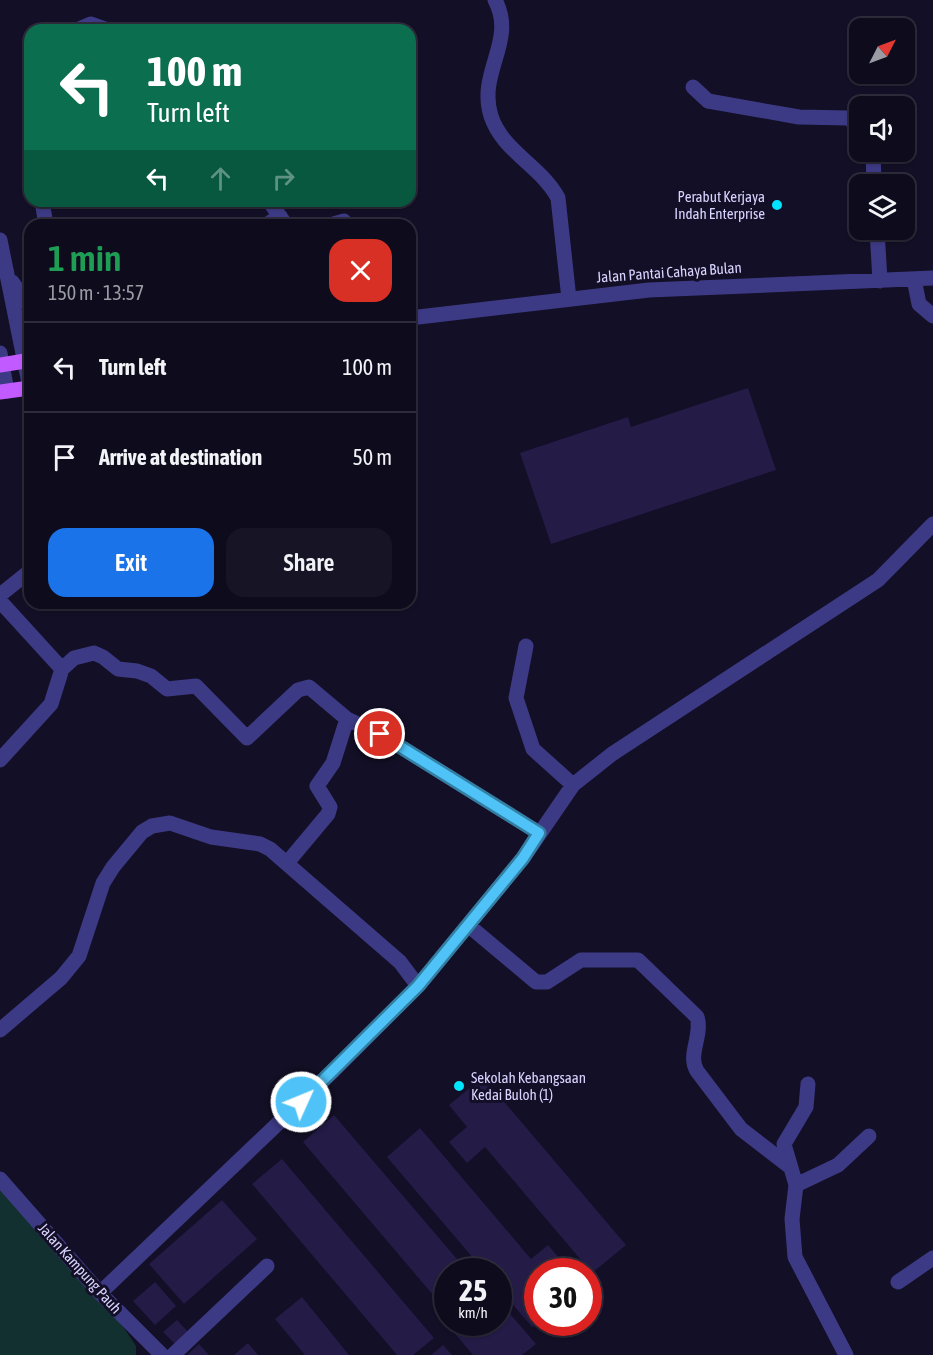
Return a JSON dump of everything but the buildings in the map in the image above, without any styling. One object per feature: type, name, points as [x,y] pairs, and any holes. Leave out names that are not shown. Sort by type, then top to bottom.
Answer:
[{"type":"main road","points":[[1,361],[24,361]]},
{"type":"main road","points":[[3,392],[24,389]]},
{"type":"street","points":[[495,0],[504,25],[488,85],[492,118],[501,136],[551,183],[558,198],[569,298]]},
{"type":"street","points":[[693,87],[708,101],[799,117],[849,119]]},
{"type":"street","points":[[0,240],[24,348]]},
{"type":"street","points":[[878,240],[880,281]]},
{"type":"street","points":[[7,274],[24,299]]},
{"type":"street","name":"Jalan Pantai Cahaya Bulan","points":[[416,317],[569,298],[706,286],[933,278]]},
{"type":"street","points":[[914,279],[919,304],[933,316]]},
{"type":"street","points":[[1,361],[3,392]]},
{"type":"street","points":[[100,1293],[334,1070],[418,986],[523,858],[573,785],[612,753],[878,580],[933,524]]},
{"type":"street","points":[[0,595],[24,576]]},
{"type":"street","points":[[0,601],[62,669]]},
{"type":"street","points":[[526,646],[516,698],[533,748],[573,785]]},
{"type":"street","points":[[0,760],[51,704],[62,669],[74,658],[94,654],[103,657],[118,669],[137,671],[151,676],[167,689],[196,686],[246,738],[306,686],[347,719],[380,734],[539,833]]},
{"type":"street","points":[[287,863],[328,814],[330,807],[318,786],[333,763],[347,719]]},
{"type":"street","points":[[0,1030],[69,970],[85,943],[103,883],[133,841],[152,826],[170,823],[211,837],[260,844],[287,863],[400,962],[418,986]]},
{"type":"street","points":[[468,925],[531,979],[541,983],[552,980],[581,960],[638,960],[697,1017],[699,1028],[694,1063],[697,1071],[741,1129],[789,1166]]},
{"type":"street","points":[[808,1084],[806,1107],[784,1144],[796,1185],[792,1219],[795,1257],[846,1355]]},
{"type":"street","points":[[796,1185],[838,1165],[869,1136]]},
{"type":"street","name":"Jalan Kampung Pauh","points":[[0,1179],[100,1293],[162,1355]]},
{"type":"street","points":[[898,1282],[933,1258]]},
{"type":"street","points":[[173,1355],[267,1266]]},
{"type":"green space","points":[[0,1189],[120,1322],[136,1346],[136,1355],[0,1355]]},
{"type":"place","name":"Perabut Kerjaya Indah Enterprise","points":[[777,205]]},
{"type":"place","name":"Sekolah Kebangsaan Kedai Buloh (1)","points":[[459,1086]]},
{"type":"route","points":[[301,1102],[418,986],[523,858],[539,833],[380,734]]}]
